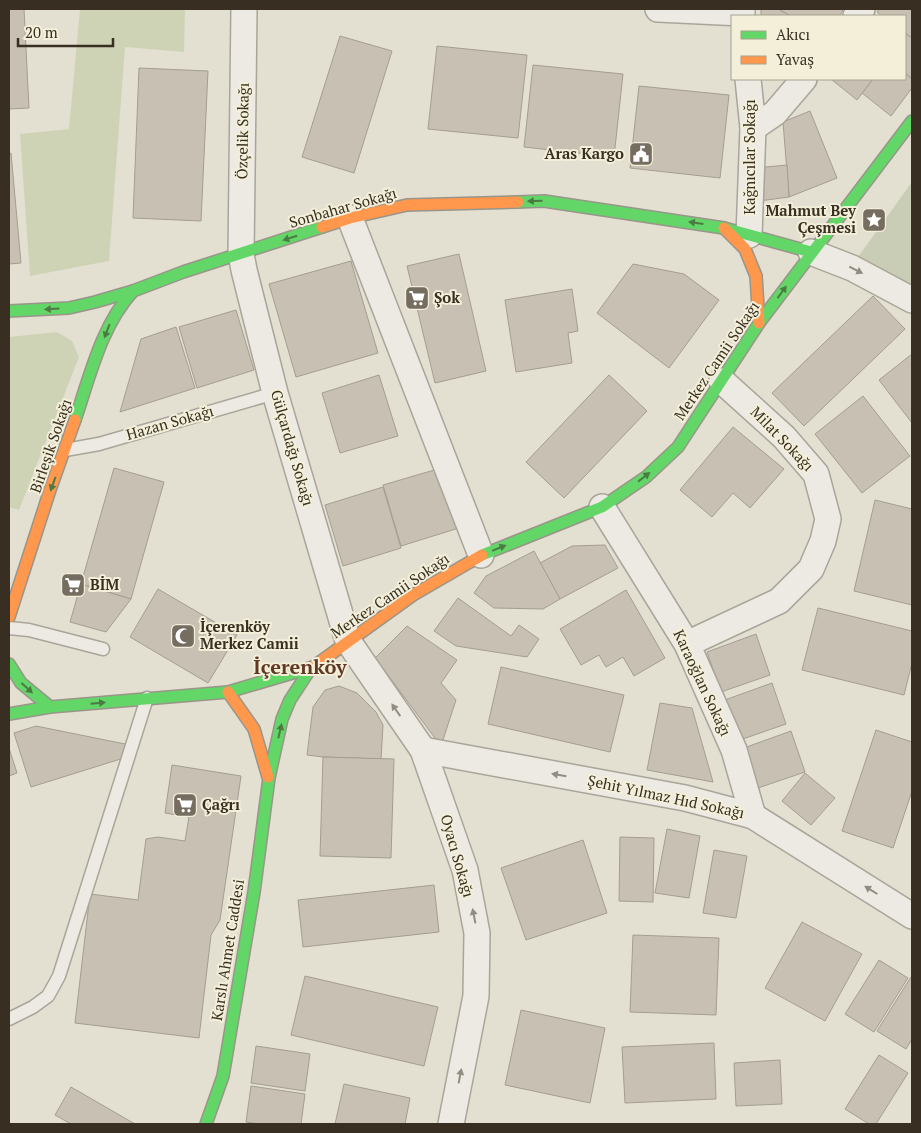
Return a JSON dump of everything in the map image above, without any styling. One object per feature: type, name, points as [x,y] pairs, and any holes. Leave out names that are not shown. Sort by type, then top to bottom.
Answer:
[{"type":"main road","name":"Merkez Camii Sokağı","points":[[9,714],[50,707],[228,692],[311,668],[413,595],[481,555],[602,507],[646,477],[678,447],[758,323],[912,121]]},
{"type":"main road","name":"Sonbahar Sokağı","points":[[9,311],[69,308],[95,302],[350,218],[407,205],[544,201],[724,228],[811,252]]},
{"type":"main road","points":[[724,228],[745,249],[756,276],[758,323]]},
{"type":"main road","name":"Birleşik Sokağı","points":[[9,617],[111,319],[133,290]]},
{"type":"main road","points":[[9,664],[21,683],[50,707]]},
{"type":"main road","name":"Karslı Ahmet Caddesi","points":[[206,1124],[223,1076],[254,892],[268,778],[282,719],[290,700],[311,668]]},
{"type":"main road","name":"Karslı Ahmet Caddesi","points":[[228,692],[254,730],[268,778]]},
{"type":"street","name":"Özçelik Sokağı","points":[[241,254],[244,9]]},
{"type":"street","points":[[658,9],[742,13]]},
{"type":"street","name":"Kağnıcılar Sokağı","points":[[748,80],[753,128],[749,234]]},
{"type":"street","points":[[753,128],[775,113],[803,80]]},
{"type":"street","points":[[350,218],[481,555]]},
{"type":"street","points":[[811,252],[852,268],[912,300]]},
{"type":"street","name":"Gülçardağı Sokağı","points":[[241,254],[275,393],[348,641]]},
{"type":"street","name":"Milat Sokağı","points":[[687,644],[779,601],[811,569],[823,541],[828,518],[816,474],[784,437],[722,381]]},
{"type":"street","name":"Karaoğlan Sokağı","points":[[602,507],[687,644],[734,750],[753,816]]},
{"type":"street","name":"Oyacı Sokağı","points":[[348,641],[423,750],[465,870],[477,933],[476,996],[451,1124]]},
{"type":"street","name":"Şehit Yılmaz Hıd Sokağı","points":[[423,750],[685,798],[753,816],[912,916]]},
{"type":"lane","name":"Hazan Sokağı","points":[[65,450],[99,444],[275,393]]},
{"type":"lane","points":[[9,628],[29,630],[103,649]]},
{"type":"lane","points":[[9,1018],[33,1007],[48,996],[59,976],[147,698]]},
{"type":"green space","points":[[80,9],[185,9],[184,52],[125,47],[109,261],[30,276],[20,134],[69,129]]},
{"type":"green space","points":[[912,182],[912,286],[858,257]]},
{"type":"green space","points":[[57,332],[72,341],[79,357],[19,510],[9,507],[9,337]]},
{"type":"building","points":[[9,9],[24,9],[29,108],[9,109]]},
{"type":"building","points":[[761,9],[778,9],[789,15],[761,15]]},
{"type":"building","points":[[778,9],[844,9],[840,15],[789,15]]},
{"type":"building","points":[[879,9],[912,9],[912,38],[906,34],[906,15],[881,15],[877,12]]},
{"type":"building","points":[[906,34],[912,38],[912,79],[906,74]]},
{"type":"building","points":[[340,36],[392,51],[354,173],[302,157]]},
{"type":"building","points":[[437,46],[527,55],[518,138],[428,129]]},
{"type":"building","points":[[533,65],[623,74],[614,157],[524,147]]},
{"type":"building","points":[[139,68],[208,71],[201,221],[133,218]]},
{"type":"building","points":[[906,74],[912,79],[912,88],[891,116],[862,93],[872,80],[906,80]]},
{"type":"building","points":[[832,80],[872,80],[857,100]]},
{"type":"building","points":[[639,86],[729,95],[720,178],[630,168]]},
{"type":"building","points":[[810,111],[837,178],[789,197],[783,122]]},
{"type":"building","points":[[11,153],[21,263],[9,264],[9,154]]},
{"type":"building","points":[[787,165],[789,197],[759,201],[755,168]]},
{"type":"building","points":[[459,254],[486,371],[435,383],[407,266]]},
{"type":"building","points":[[351,261],[378,353],[296,377],[269,284]]},
{"type":"building","points":[[633,264],[684,274],[719,300],[669,368],[597,313]]},
{"type":"building","points":[[572,289],[578,331],[568,333],[572,363],[516,372],[505,300]]},
{"type":"building","points":[[873,296],[905,329],[804,426],[772,393]]},
{"type":"building","points":[[236,310],[254,370],[197,388],[179,327]]},
{"type":"building","points":[[176,327],[195,388],[120,412],[141,339]]},
{"type":"building","points":[[912,354],[912,423],[879,380]]},
{"type":"building","points":[[379,375],[398,436],[340,453],[322,393]]},
{"type":"building","points":[[609,375],[647,411],[564,498],[526,462]]},
{"type":"building","points":[[863,396],[910,456],[862,493],[815,434]]},
{"type":"building","points":[[733,427],[784,469],[750,508],[733,493],[712,517],[680,490]]},
{"type":"building","points":[[114,468],[164,482],[131,599],[81,584]]},
{"type":"building","points":[[441,468],[459,528],[401,546],[383,485]]},
{"type":"building","points":[[383,487],[401,548],[343,566],[325,505]]},
{"type":"building","points":[[875,500],[912,509],[912,605],[854,591]]},
{"type":"building","points":[[605,545],[618,568],[560,599],[540,563],[572,546]]},
{"type":"building","points":[[534,551],[560,599],[543,609],[494,608],[474,593],[486,576]]},
{"type":"building","points":[[81,584],[131,599],[106,632],[70,622]]},
{"type":"building","name":"İçerenköy Merkez Camii","points":[[158,589],[237,635],[208,683],[130,637]]},
{"type":"building","points":[[626,590],[665,658],[634,676],[623,657],[606,667],[599,655],[581,665],[560,629]]},
{"type":"building","points":[[458,598],[511,636],[519,625],[539,639],[527,657],[456,646],[434,631]]},
{"type":"building","points":[[818,608],[912,631],[912,663],[904,695],[802,670]]},
{"type":"building","points":[[407,626],[457,660],[441,683],[456,700],[441,746],[375,658]]},
{"type":"building","points":[[756,634],[770,675],[721,692],[707,652]]},
{"type":"building","points":[[501,667],[624,695],[610,752],[488,724]]},
{"type":"building","points":[[772,683],[786,724],[737,741],[722,701]]},
{"type":"building","points":[[339,686],[357,693],[376,712],[383,725],[381,759],[307,755],[313,707],[325,690]]},
{"type":"building","points":[[660,703],[692,708],[713,782],[647,770]]},
{"type":"building","points":[[36,726],[130,745],[127,757],[31,787],[14,733]]},
{"type":"building","points":[[876,730],[912,742],[912,791],[893,848],[842,831]]},
{"type":"building","points":[[791,731],[805,772],[755,789],[741,749]]},
{"type":"building","points":[[9,748],[17,773],[9,776]]},
{"type":"building","points":[[323,757],[394,759],[391,858],[320,856]]},
{"type":"building","points":[[172,765],[241,776],[220,920],[211,935],[199,1038],[75,1023],[90,894],[138,900],[146,839],[158,837],[185,841],[189,817],[165,813]]},
{"type":"building","points":[[805,773],[835,798],[811,825],[782,801]]},
{"type":"building","points":[[667,829],[700,836],[689,898],[655,893]]},
{"type":"building","points":[[620,837],[654,838],[653,902],[619,901]]},
{"type":"building","points":[[583,840],[607,913],[526,940],[501,868]]},
{"type":"building","points":[[714,850],[747,856],[736,918],[703,913]]},
{"type":"building","points":[[434,885],[439,932],[303,947],[298,900]]},
{"type":"building","points":[[802,922],[862,954],[825,1021],[765,988]]},
{"type":"building","points":[[633,935],[719,938],[716,1015],[630,1012]]},
{"type":"building","points":[[879,960],[908,978],[874,1032],[845,1014]]},
{"type":"building","points":[[305,976],[438,1007],[424,1066],[291,1035]]},
{"type":"building","points":[[911,977],[912,1039],[906,1049],[877,1031]]},
{"type":"building","points":[[521,1010],[605,1028],[590,1103],[505,1085]]},
{"type":"building","points":[[714,1043],[716,1099],[625,1103],[622,1047]]},
{"type":"building","points":[[256,1046],[310,1054],[305,1091],[251,1083]]},
{"type":"building","points":[[879,1055],[908,1073],[876,1124],[869,1124],[845,1109]]},
{"type":"building","points":[[780,1060],[782,1104],[736,1106],[734,1063]]},
{"type":"building","points":[[344,1084],[410,1098],[405,1124],[335,1124]]},
{"type":"building","points":[[251,1086],[305,1094],[301,1124],[259,1124],[246,1122]]},
{"type":"building","points":[[71,1087],[135,1124],[71,1124],[55,1115]]},
{"type":"traffic: fast","points":[[482,555],[602,507],[646,477],[678,447],[759,323],[912,121]]},
{"type":"traffic: fast","points":[[518,202],[544,201],[724,228],[811,252]]},
{"type":"traffic: fast","points":[[9,311],[69,308],[95,302],[322,227]]},
{"type":"traffic: fast","points":[[75,420],[105,336],[122,305],[133,291]]},
{"type":"traffic: fast","points":[[9,664],[21,683],[50,707]]},
{"type":"traffic: fast","points":[[9,714],[50,707],[228,692],[313,667]]},
{"type":"traffic: fast","points":[[206,1124],[223,1076],[254,892],[269,778],[282,719],[290,700],[311,668]]},
{"type":"traffic: slow","points":[[322,227],[350,218],[407,205],[518,202]]},
{"type":"traffic: slow","points":[[724,228],[745,249],[756,276],[759,323]]},
{"type":"traffic: slow","points":[[9,617],[75,420]]},
{"type":"traffic: slow","points":[[313,667],[413,595],[482,555]]},
{"type":"traffic: slow","points":[[228,692],[254,729],[268,777]]},
{"type":"place","name":"Aras Kargo","points":[[641,154]]},
{"type":"place","name":"Mahmut Bey Çeşmesi","points":[[874,220]]},
{"type":"place","name":"Şok","points":[[417,298]]},
{"type":"place","name":"BİM","points":[[73,585]]},
{"type":"place","name":"İçerenköy Merkez Camii","points":[[183,636]]},
{"type":"place","name":"Çağrı","points":[[185,805]]},
{"type":"district","name":"İçerenköy","points":[[300,667]]}]
